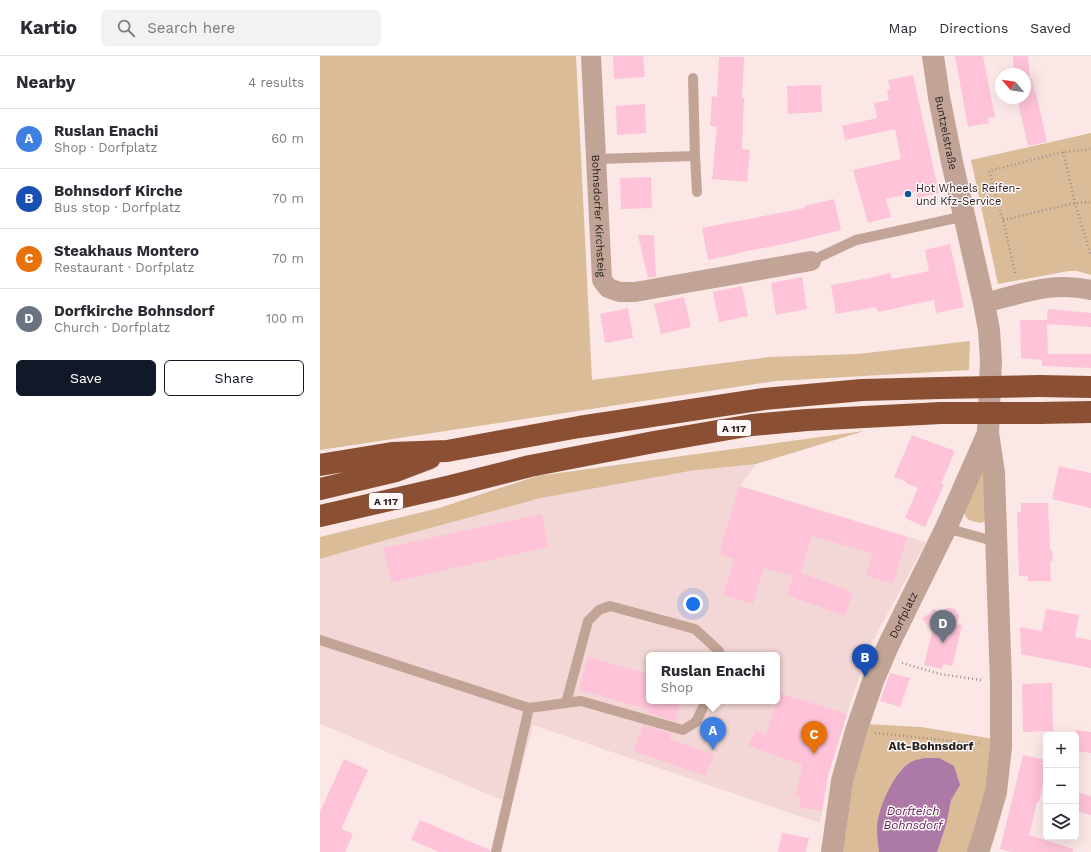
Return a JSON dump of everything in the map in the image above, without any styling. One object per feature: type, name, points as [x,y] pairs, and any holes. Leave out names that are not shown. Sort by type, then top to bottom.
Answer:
[{"type":"highway","name":"A 117","points":[[448,451],[579,427],[764,399],[862,390],[1039,386],[1091,387]]},
{"type":"highway","name":"A 117","points":[[320,516],[530,466],[744,426],[807,420],[941,413],[1091,412]]},
{"type":"highway","points":[[320,465],[392,454],[448,451]]},
{"type":"highway","points":[[320,489],[396,471],[448,451]]},
{"type":"street","name":"Bohnsdorfer Kirchsteig","points":[[591,56],[602,280],[608,288],[620,292],[635,292],[811,261]]},
{"type":"street","name":"Buntzelstraße","points":[[933,56],[940,104],[984,303]]},
{"type":"street","points":[[984,303],[1040,289],[1061,286],[1079,287],[1091,290]]},
{"type":"street","name":"Dorfplatz","points":[[978,852],[996,792],[1001,747],[1001,684],[997,542],[994,473],[988,433],[991,361],[989,330],[984,303]]},
{"type":"street","name":"Dorfplatz","points":[[832,852],[842,781],[856,731],[873,681],[883,657],[946,528],[988,433]]},
{"type":"lane","points":[[693,78],[696,192]]},
{"type":"lane","points":[[597,159],[695,156]]},
{"type":"lane","points":[[811,261],[856,240],[965,216]]},
{"type":"lane","points":[[946,528],[997,542]]},
{"type":"lane","points":[[566,703],[588,621],[599,610],[610,606],[695,629],[719,650],[719,652]]},
{"type":"lane","points":[[320,640],[529,708],[581,701],[683,730],[696,722],[705,704]]},
{"type":"lane","points":[[496,852],[529,708]]},
{"type":"path","points":[[1014,273],[1003,220],[989,172],[1063,152],[1091,149]]},
{"type":"path","points":[[1063,152],[1091,256]]},
{"type":"path","points":[[1003,220],[1076,203],[1091,202]]},
{"type":"path","points":[[883,657],[940,674],[1001,684]]},
{"type":"path","points":[[856,731],[1001,747]]},
{"type":"shaded area","points":[[320,56],[576,56],[592,380],[770,357],[858,354],[970,341],[969,370],[776,381],[320,450]]},
{"type":"shaded area","points":[[1091,133],[1091,275],[1077,271],[1069,271],[998,284],[971,160]]},
{"type":"shaded area","points":[[864,431],[756,464],[690,471],[541,498],[320,559],[320,537],[439,508],[537,476]]},
{"type":"shaded area","points":[[756,464],[740,486],[926,542],[868,650],[828,775],[820,823],[533,725],[512,804],[320,724],[320,559],[541,498],[690,471]]},
{"type":"shaded area","points":[[984,471],[987,520],[981,523],[971,521],[967,518],[964,510],[978,473]]},
{"type":"shaded area","points":[[867,724],[921,727],[994,739],[990,779],[970,852],[840,852],[850,787]]},
{"type":"water","name":"Dorfteich Bohnsdorf","points":[[939,758],[954,766],[960,785],[951,800],[946,825],[937,852],[879,852],[877,827],[884,800],[894,780],[906,765],[915,760]]},
{"type":"building","points":[[613,56],[643,56],[645,77],[614,79]]},
{"type":"building","points":[[955,56],[983,56],[995,117],[988,118],[989,123],[968,127]]},
{"type":"building","points":[[1013,56],[1028,56],[1029,68],[1014,68]]},
{"type":"building","points":[[719,57],[744,57],[742,149],[750,150],[747,182],[712,179],[717,127],[710,126],[712,96],[717,97]]},
{"type":"building","points":[[913,75],[939,193],[917,198],[916,192],[886,199],[891,217],[868,223],[853,170],[901,159],[895,129],[845,140],[842,126],[877,118],[874,103],[889,100],[887,90],[890,89],[888,80]]},
{"type":"building","points":[[1032,78],[1047,142],[1028,146],[1018,104],[1031,104]]},
{"type":"building","points":[[821,85],[822,112],[788,114],[787,86]]},
{"type":"building","points":[[645,104],[646,133],[617,135],[616,106]]},
{"type":"building","points":[[651,177],[652,208],[621,209],[620,178]]},
{"type":"building","points":[[834,199],[841,230],[789,243],[708,260],[702,228],[805,208],[804,206]]},
{"type":"building","points":[[638,235],[654,235],[656,277],[648,278]]},
{"type":"building","points":[[950,244],[964,307],[936,313],[934,300],[878,312],[876,307],[836,314],[831,285],[890,273],[892,279],[929,271],[925,250]]},
{"type":"building","points":[[802,277],[807,309],[776,315],[771,283]]},
{"type":"building","points":[[742,286],[748,316],[719,322],[713,292]]},
{"type":"building","points":[[684,297],[691,327],[661,334],[654,304]]},
{"type":"building","points":[[628,308],[633,338],[605,343],[600,314]]},
{"type":"building","points":[[1048,309],[1091,313],[1091,327],[1047,324],[1048,354],[1091,354],[1091,368],[1042,366],[1042,360],[1021,358],[1020,320],[1047,320]]},
{"type":"building","points":[[912,435],[955,451],[941,484],[944,485],[925,527],[905,518],[918,488],[894,477]]},
{"type":"building","points":[[1059,466],[1091,473],[1091,508],[1052,499]]},
{"type":"building","points":[[739,486],[907,537],[893,584],[866,576],[873,554],[812,536],[801,573],[853,592],[845,616],[787,595],[793,576],[764,568],[753,604],[723,595],[734,559],[719,554]]},
{"type":"building","points":[[1021,503],[1048,503],[1050,550],[1052,551],[1053,560],[1050,562],[1051,581],[1028,581],[1028,576],[1019,576],[1017,513],[1021,512]]},
{"type":"building","points":[[542,514],[548,547],[392,582],[383,548]]},
{"type":"building","points":[[947,608],[955,609],[959,616],[957,624],[962,625],[952,666],[943,664],[942,669],[924,665],[932,632],[922,618],[931,613],[932,609],[942,611]]},
{"type":"building","points":[[1046,609],[1079,615],[1075,637],[1091,640],[1091,668],[1021,654],[1020,627],[1042,631]]},
{"type":"building","points":[[588,657],[646,673],[646,704],[649,704],[649,707],[650,704],[679,704],[675,721],[647,713],[648,709],[579,690]]},
{"type":"building","points":[[890,673],[910,678],[900,707],[880,701]]},
{"type":"building","points":[[1052,683],[1053,731],[1023,732],[1022,684]]},
{"type":"building","points":[[780,693],[847,714],[828,775],[822,811],[799,807],[801,797],[796,796],[802,765],[747,745],[757,730],[766,736],[776,704],[780,704]]},
{"type":"building","points":[[643,725],[671,733],[670,739],[714,755],[705,776],[634,751]]},
{"type":"building","points":[[1076,730],[1091,732],[1091,753],[1079,751],[1079,732],[1076,732]]},
{"type":"building","points":[[1023,755],[1043,759],[1043,784],[1029,835],[1073,849],[1073,852],[1011,852],[1000,849]]},
{"type":"building","points":[[344,759],[368,770],[341,829],[353,834],[345,852],[320,852],[320,812]]},
{"type":"building","points":[[1079,793],[1091,796],[1091,815],[1079,812]]},
{"type":"building","points":[[420,820],[490,850],[490,852],[439,852],[411,840]]},
{"type":"building","points":[[782,833],[809,838],[806,852],[778,852]]},
{"type":"place","name":"Hot Wheels Reifen- und Kfz-Service","points":[[908,194]]},
{"type":"place","name":"Dorfkirche Bohnsdorf","points":[[943,643]]},
{"type":"place","name":"Bohnsdorf Kirche","points":[[865,677]]},
{"type":"place","name":"Ruslan Enachi","points":[[713,750]]},
{"type":"place","name":"Steakhaus Montero","points":[[814,754]]},
{"type":"district","name":"Alt-Bohnsdorf","points":[[931,746]]}]
